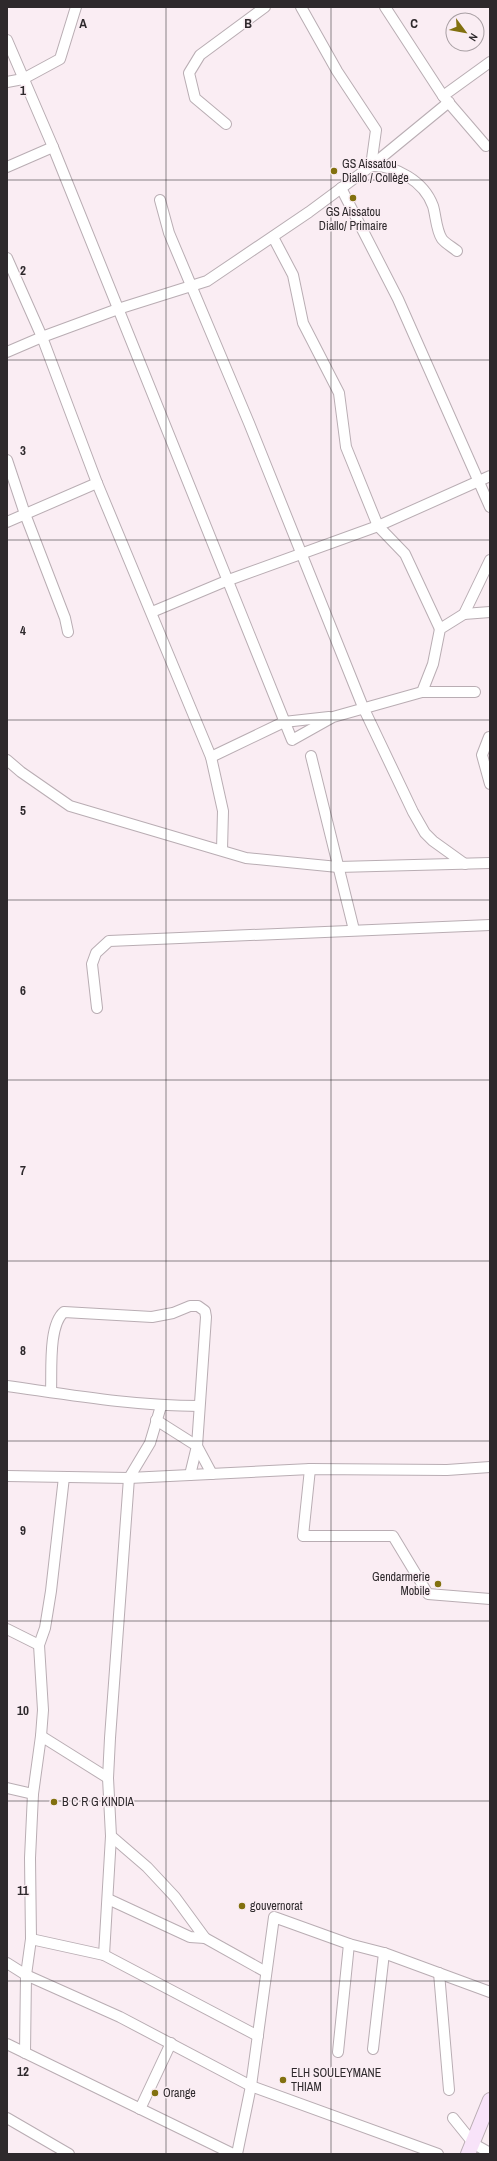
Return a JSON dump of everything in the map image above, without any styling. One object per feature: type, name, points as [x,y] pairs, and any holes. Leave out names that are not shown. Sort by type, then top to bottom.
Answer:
[{"type":"street","points":[[7,82],[23,79],[60,59],[76,7]]},
{"type":"street","points":[[226,124],[195,98],[189,73],[200,55],[265,7]]},
{"type":"street","points":[[301,7],[337,71],[376,130],[371,166]]},
{"type":"street","points":[[385,7],[446,99],[486,146]]},
{"type":"street","points":[[7,40],[118,309],[226,581],[292,740],[333,717],[363,707],[422,692],[475,692]]},
{"type":"street","points":[[7,352],[42,337],[118,309],[207,281],[243,255],[273,237],[371,166],[490,62]]},
{"type":"street","points":[[7,167],[52,148]]},
{"type":"street","points":[[371,166],[385,165],[407,175],[422,189],[432,204],[442,239],[457,250]]},
{"type":"street","points":[[341,188],[398,299],[490,507]]},
{"type":"street","points":[[160,200],[169,233],[193,286],[363,707],[413,812],[425,833],[433,841],[465,864]]},
{"type":"street","points":[[273,237],[293,275],[303,323],[339,393],[346,447],[378,526],[405,554],[440,629],[433,664],[422,692]]},
{"type":"street","points":[[7,258],[42,337],[97,483],[152,612],[211,758],[223,811],[222,850]]},
{"type":"street","points":[[7,460],[25,514],[65,618],[68,632]]},
{"type":"street","points":[[152,612],[226,581],[378,526],[490,476]]},
{"type":"street","points":[[7,522],[97,483]]},
{"type":"street","points":[[464,614],[490,560]]},
{"type":"street","points":[[440,629],[464,614],[490,612]]},
{"type":"street","points":[[211,758],[284,722],[333,717]]},
{"type":"street","points":[[489,737],[482,755],[490,784]]},
{"type":"street","points":[[311,756],[354,930]]},
{"type":"street","points":[[7,760],[21,772],[70,806],[246,858],[338,867],[490,863]]},
{"type":"street","points":[[97,1008],[92,964],[96,953],[109,941],[490,925]]},
{"type":"street","points":[[51,1392],[54,1333],[59,1317],[64,1312],[152,1317],[173,1313],[190,1306],[198,1306],[205,1311],[206,1317],[197,1446],[190,1475]]},
{"type":"street","points":[[7,1386],[118,1402],[161,1406],[199,1406]]},
{"type":"street","points":[[104,1955],[111,1836],[108,1778],[113,1670],[129,1478],[150,1442],[161,1406]]},
{"type":"street","points":[[156,1420],[197,1446],[212,1474]]},
{"type":"street","points":[[7,1476],[129,1478],[310,1469],[447,1470],[490,1467]]},
{"type":"street","points":[[310,1469],[303,1536],[392,1536],[428,1594],[490,1599]]},
{"type":"street","points":[[25,2053],[26,1975],[31,1939],[30,1858],[33,1794],[43,1710],[39,1645],[45,1628],[52,1591],[64,1477]]},
{"type":"street","points":[[7,1629],[39,1645]]},
{"type":"street","points":[[41,1736],[108,1778]]},
{"type":"street","points":[[7,1788],[33,1794]]},
{"type":"street","points":[[111,1836],[147,1867],[175,1897],[204,1938]]},
{"type":"street","points":[[108,1899],[190,1937],[204,1938],[266,1972]]},
{"type":"street","points":[[237,2154],[251,2086],[274,1917],[349,1944],[384,1953],[490,1992]]},
{"type":"street","points":[[31,1939],[104,1955],[258,2036]]},
{"type":"street","points":[[338,2052],[349,1944]]},
{"type":"street","points":[[373,2049],[384,1953]]},
{"type":"street","points":[[7,1963],[26,1975],[120,2017],[251,2086],[438,2154]]},
{"type":"street","points":[[439,1973],[449,2090]]},
{"type":"street","points":[[140,2109],[171,2043]]},
{"type":"street","points":[[7,2044],[233,2154]]},
{"type":"street","points":[[471,2149],[490,2100]]},
{"type":"street","points":[[7,2118],[69,2154]]},
{"type":"street","points":[[453,2118],[471,2149],[490,2153]]},
{"type":"place","name":"GS Aissatou Diallo / Collège","points":[[334,171]]},
{"type":"place","name":"GS Aissatou Diallo/ Primaire","points":[[353,198]]},
{"type":"place","name":"Gendarmerie Mobile","points":[[438,1584]]},
{"type":"place","name":"B C R G KINDIA","points":[[54,1802]]},
{"type":"place","name":"gouvernorat","points":[[242,1906]]},
{"type":"place","name":"ELH SOULEYMANE THIAM","points":[[283,2080]]},
{"type":"place","name":"Orange","points":[[155,2093]]}]
